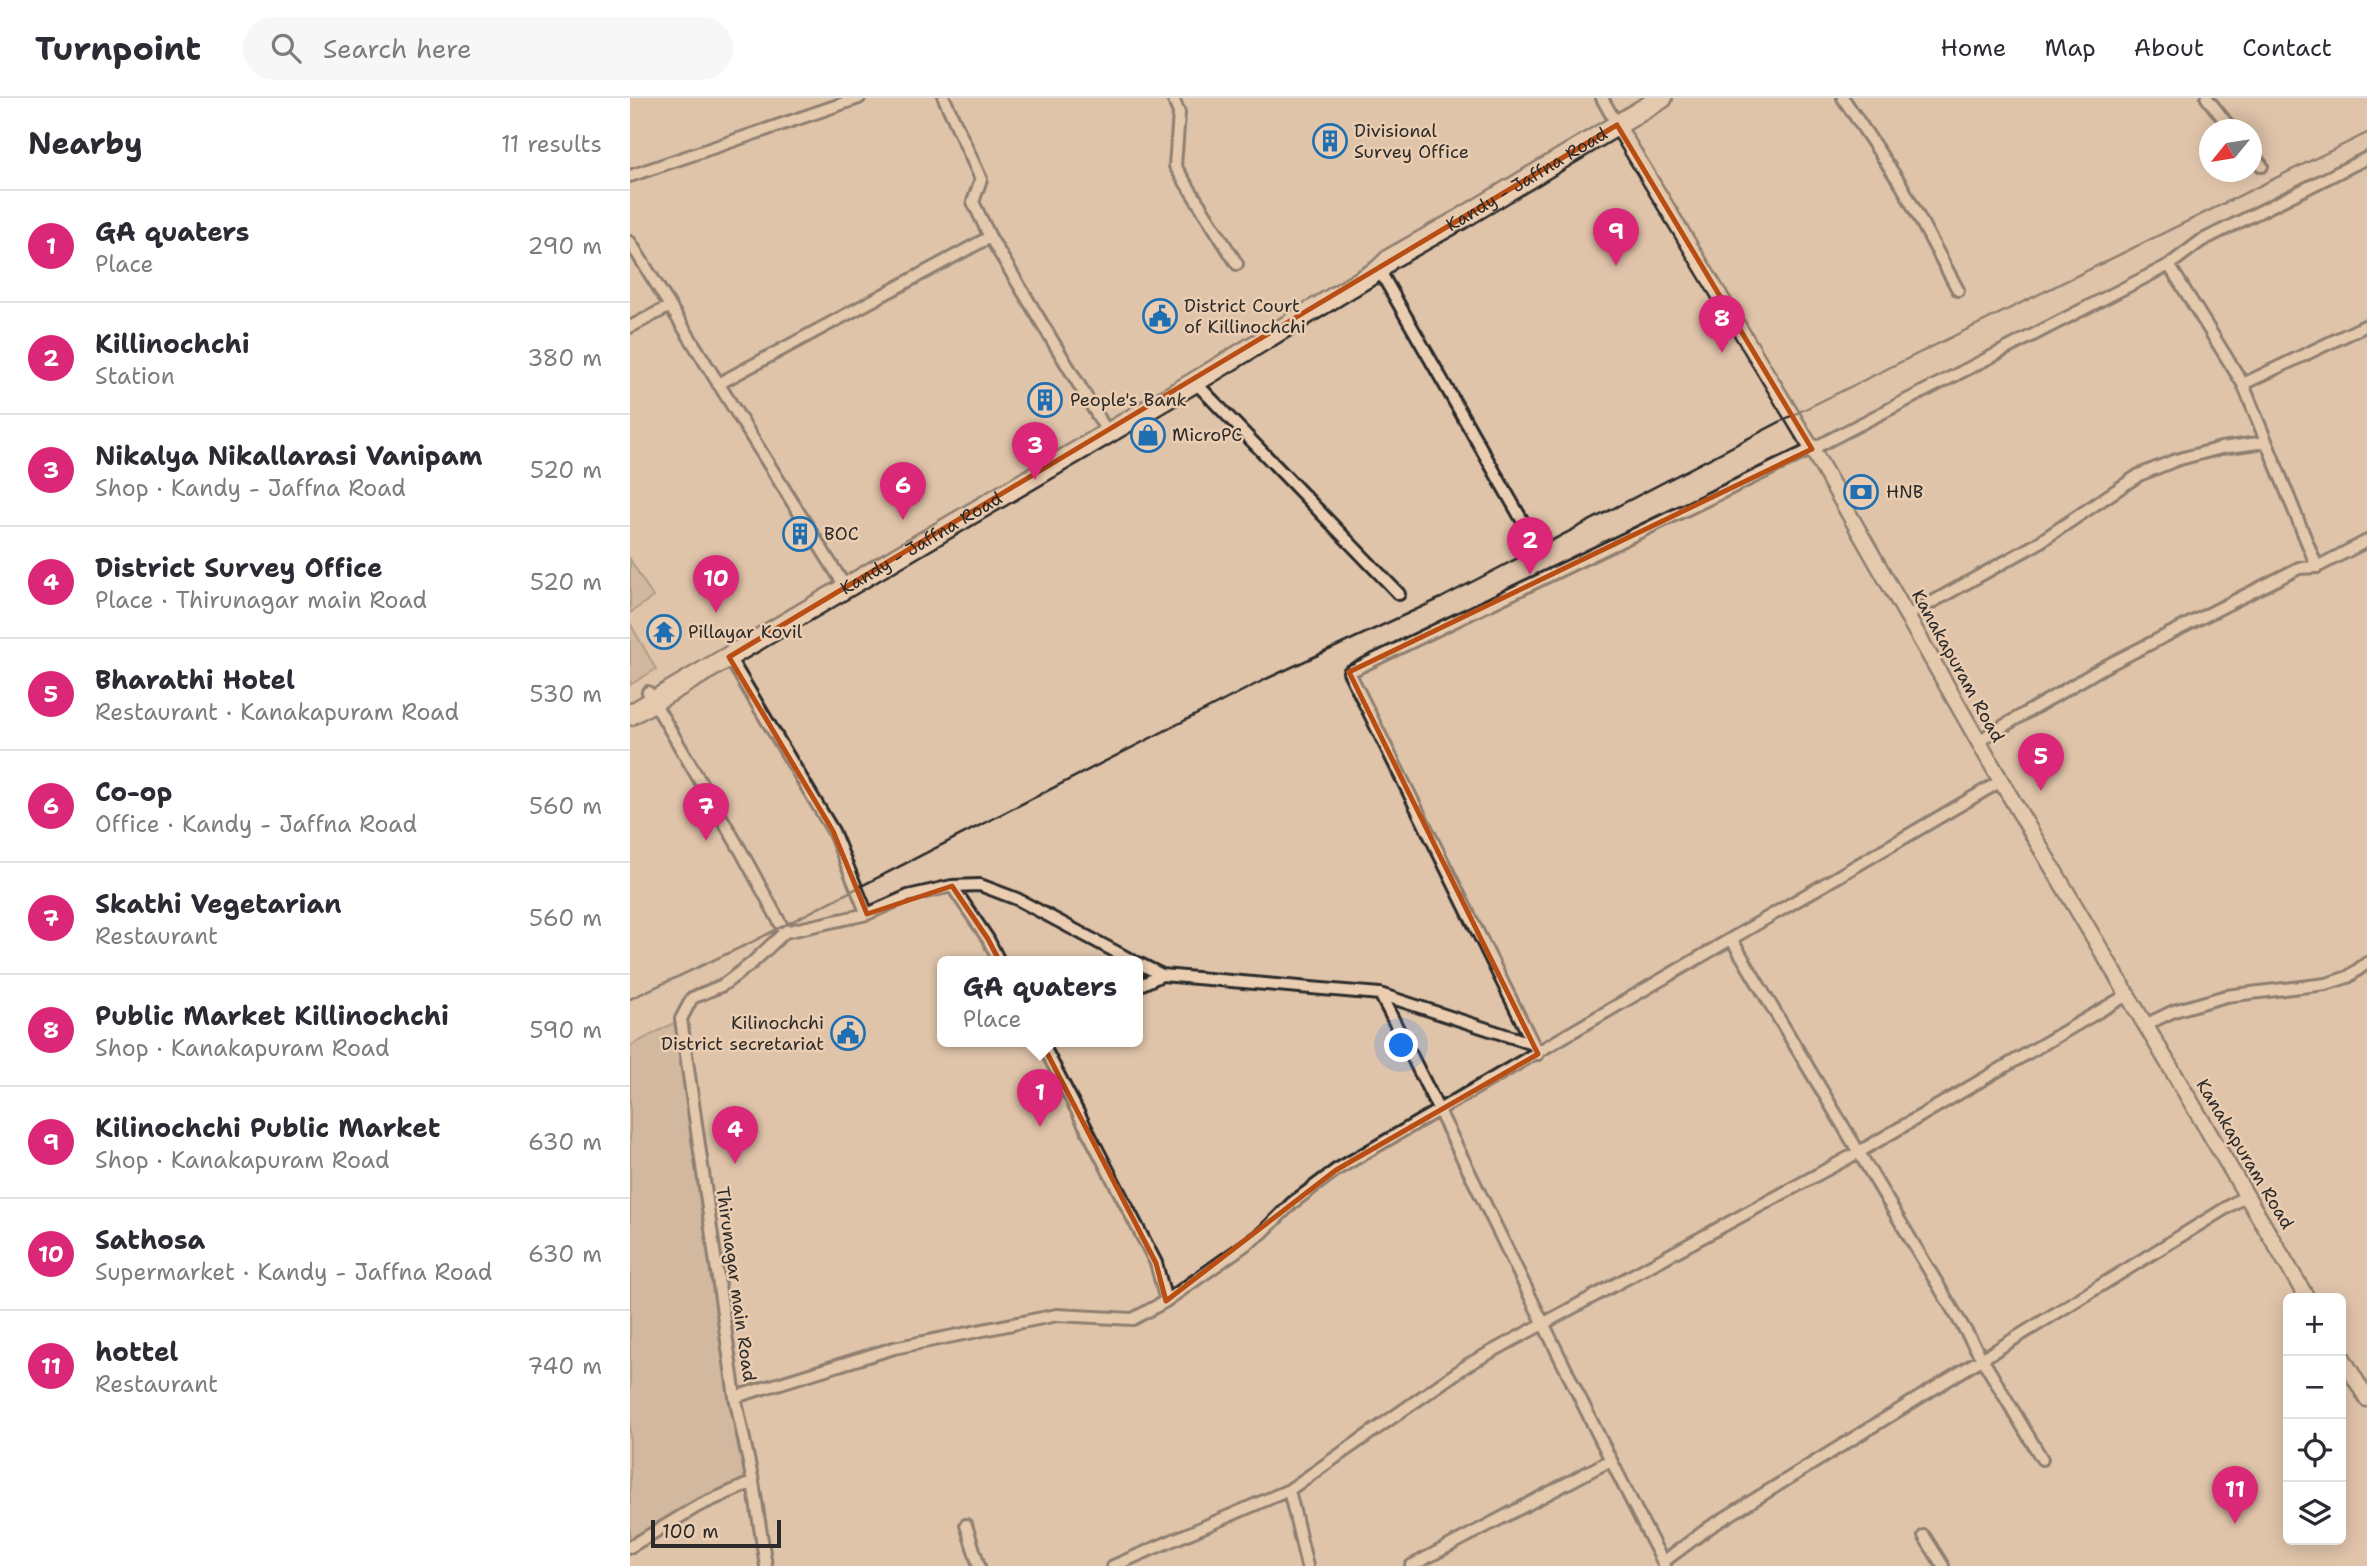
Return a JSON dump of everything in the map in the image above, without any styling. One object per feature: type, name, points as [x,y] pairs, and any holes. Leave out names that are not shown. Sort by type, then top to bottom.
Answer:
[{"type":"highway","name":"Kandy - Jaffna Road","points":[[630,715],[650,696],[1662,98]]},
{"type":"highway","name":"Kandy - Jaffna Road","points":[[1105,428],[1195,382],[1382,264]]},
{"type":"highway","name":"Kandy - Jaffna Road","points":[[630,702],[650,696],[729,657],[844,583]]},
{"type":"street","points":[[630,176],[859,98]]},
{"type":"street","points":[[944,98],[981,179],[973,202],[990,237],[1105,428]]},
{"type":"street","points":[[1173,98],[1179,113],[1175,166],[1237,264]]},
{"type":"street","points":[[1602,98],[1617,125]]},
{"type":"street","points":[[1843,98],[1902,186],[1958,290]]},
{"type":"street","points":[[2207,98],[2223,119]]},
{"type":"street","name":"Kanakapuram Road","points":[[1617,125],[1812,449],[2001,781],[2305,1293]]},
{"type":"street","points":[[1535,1049],[1349,672],[1812,449],[2169,265],[2201,241],[2367,158]]},
{"type":"street","points":[[718,384],[990,237]]},
{"type":"street","points":[[630,242],[844,583]]},
{"type":"street","points":[[1382,264],[1530,534]]},
{"type":"street","points":[[2169,265],[2243,384],[2317,567]]},
{"type":"street","points":[[630,327],[670,306]]},
{"type":"street","points":[[2243,384],[2366,328]]},
{"type":"street","points":[[1195,382],[1399,594]]},
{"type":"street","points":[[1908,615],[2035,545],[2139,475],[2199,454],[2266,442]]},
{"type":"street","points":[[1978,741],[2104,667],[2299,568],[2317,567],[2367,541]]},
{"type":"street","points":[[729,657],[833,831],[867,914]]},
{"type":"street","points":[[650,696],[785,932],[867,914],[908,896],[952,886],[980,884],[1017,899],[1124,956]]},
{"type":"street","points":[[735,1397],[894,1348],[1057,1315],[1133,1319],[1166,1301],[1262,1233],[1292,1203],[1336,1170],[1440,1111],[1535,1049],[1732,940],[2001,781]]},
{"type":"street","points":[[952,886],[996,956]]},
{"type":"street","name":"Thirunagar main Road","points":[[766,1566],[754,1482],[735,1397],[681,1019],[692,998],[723,985],[752,963],[785,932]]},
{"type":"street","points":[[1732,940],[2042,1459]]},
{"type":"street","points":[[2145,1025],[2174,1011],[2226,996],[2326,984],[2348,977],[2367,963]]},
{"type":"street","points":[[1143,966],[1162,975],[1380,994],[1535,1049]]},
{"type":"street","points":[[1143,984],[1162,975]]},
{"type":"street","points":[[1380,994],[1440,1111],[1542,1324],[1664,1564],[1710,1527],[2247,1195]]},
{"type":"street","points":[[1113,1566],[1289,1490],[1469,1364],[1859,1152],[2127,995]]},
{"type":"street","points":[[1044,1047],[1156,1263],[1166,1301]]},
{"type":"street","points":[[2342,1356],[2366,1394]]},
{"type":"street","points":[[1411,1566],[1611,1460]]},
{"type":"street","points":[[630,1547],[698,1506],[754,1482]]},
{"type":"street","points":[[1289,1490],[1307,1566]]},
{"type":"street","points":[[966,1525],[979,1566]]},
{"type":"street","points":[[1924,1536],[1943,1566]]},
{"type":"highlighted area","points":[[1617,125],[1812,449],[1349,672],[1538,1054],[1336,1170],[1166,1301],[1156,1263],[988,939],[952,886],[867,914],[833,831],[729,657]]},
{"type":"shaded area","points":[[630,559],[653,597],[630,613]]},
{"type":"shaded area","points":[[630,623],[656,669],[630,685]]},
{"type":"shaded area","points":[[681,1019],[753,1482],[630,1552],[630,1046]]},
{"type":"railway","points":[[630,999],[750,943],[1264,680],[1441,598],[1791,416],[2367,133]]},
{"type":"place","name":"Divisional Survey Office","points":[[1330,141]]},
{"type":"place","name":"Kilinochchi Public Market","points":[[1616,266]]},
{"type":"place","name":"District Court of Killinochchi","points":[[1160,316]]},
{"type":"place","name":"Public Market Killinochchi","points":[[1722,353]]},
{"type":"place","name":"People's Bank","points":[[1045,400]]},
{"type":"place","name":"MicroPC","points":[[1148,435]]},
{"type":"place","name":"Nikalya Nikallarasi Vanipam","points":[[1035,480]]},
{"type":"place","name":"HNB","points":[[1861,492]]},
{"type":"place","name":"Co-op","points":[[903,520]]},
{"type":"place","name":"BOC","points":[[800,534]]},
{"type":"place","name":"Killinochchi","points":[[1530,575]]},
{"type":"place","name":"Sathosa","points":[[716,613]]},
{"type":"place","name":"Pillayar Kovil","points":[[664,632]]},
{"type":"place","name":"Bharathi Hotel","points":[[2041,791]]},
{"type":"place","name":"Skathi Vegetarian","points":[[706,841]]},
{"type":"place","name":"Kilinochchi District secretariat","points":[[848,1033]]},
{"type":"place","name":"GA quaters","points":[[1040,1127]]},
{"type":"place","name":"District Survey Office","points":[[735,1164]]},
{"type":"place","name":"hottel","points":[[2235,1524]]}]
